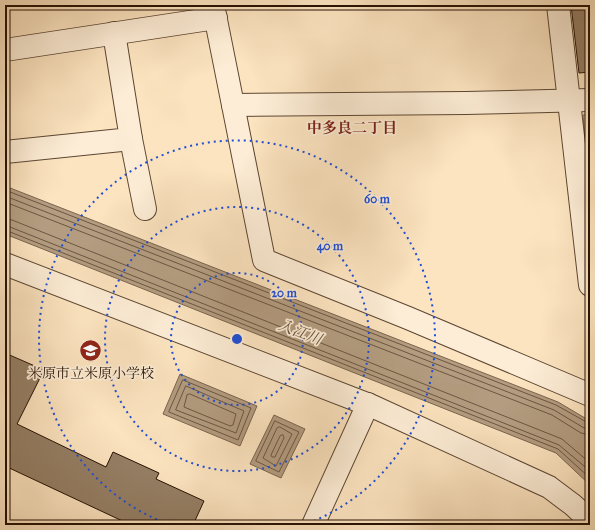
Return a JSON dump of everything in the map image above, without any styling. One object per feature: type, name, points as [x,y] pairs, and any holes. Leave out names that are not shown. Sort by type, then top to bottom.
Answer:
[{"type":"street","points":[[558,5],[580,101],[590,285]]},
{"type":"street","points":[[5,50],[114,33],[215,11],[264,260],[590,395]]},
{"type":"street","points":[[114,33],[131,139],[145,209]]},
{"type":"street","points":[[233,105],[580,101]]},
{"type":"street","points":[[5,152],[131,139]]},
{"type":"street","points":[[5,264],[368,404],[549,488],[573,505],[589,519]]},
{"type":"street","points":[[313,525],[368,404]]},
{"type":"shaded area","points":[[590,114],[590,167],[587,167],[583,115]]},
{"type":"water","name":"入江川","points":[[5,186],[558,402],[590,421],[590,485],[556,453],[5,234]]},
{"type":"water","points":[[180,374],[257,406],[240,446],[163,414]]},
{"type":"water","points":[[274,415],[305,429],[281,478],[250,464]]},
{"type":"building","points":[[571,5],[590,5],[590,72],[579,73]]},
{"type":"building","points":[[5,353],[44,370],[17,424],[106,467],[113,452],[159,473],[156,479],[204,501],[193,525],[131,525],[5,466]]},
{"type":"place","name":"米原市立米原小学校","points":[[91,351]]},
{"type":"district","name":"中多良二丁目","points":[[352,128]]}]
